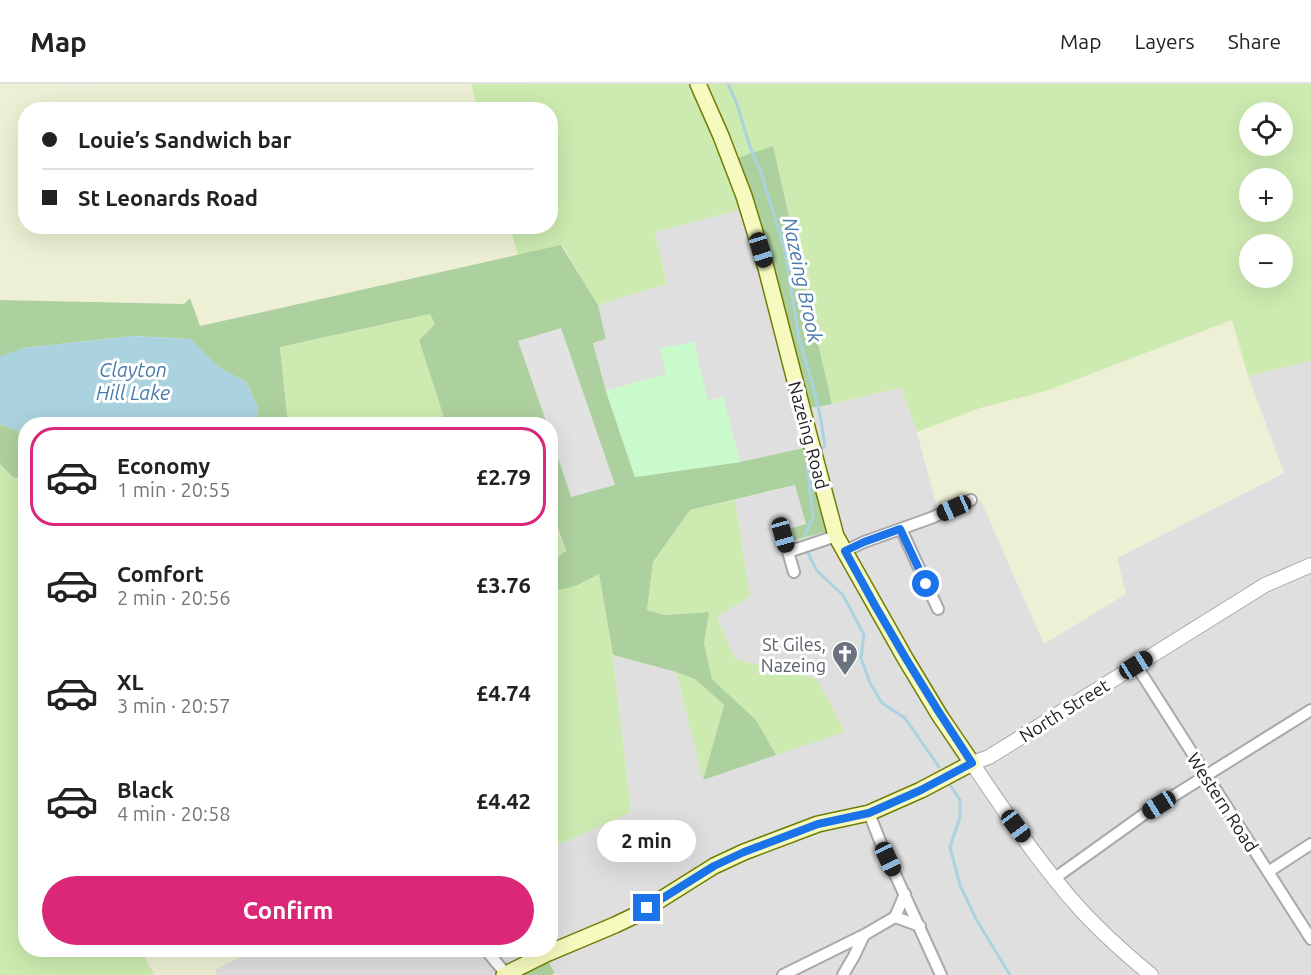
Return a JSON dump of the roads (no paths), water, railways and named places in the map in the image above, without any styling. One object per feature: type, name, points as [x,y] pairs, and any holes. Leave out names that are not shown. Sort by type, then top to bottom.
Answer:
[{"type":"main road","name":"Nazeing Road","points":[[698,84],[732,164],[754,227],[837,536],[905,658],[972,763]]},
{"type":"main road","points":[[558,949],[626,920],[714,866],[744,852],[818,824],[869,813],[921,790],[972,763]]},
{"type":"main road","points":[[505,974],[540,957]]},
{"type":"street","points":[[845,551],[971,500]]},
{"type":"street","points":[[900,529],[938,609]]},
{"type":"street","points":[[783,535],[794,572]]},
{"type":"street","points":[[788,552],[837,536]]},
{"type":"street","name":"North Street","points":[[972,763],[989,757],[1265,585],[1311,565]]},
{"type":"street","name":"Western Road","points":[[1136,665],[1311,939]]},
{"type":"street","points":[[1055,878],[1143,815],[1311,711]]},
{"type":"street","points":[[972,763],[1016,826],[1082,910],[1151,975]]},
{"type":"street","points":[[869,813],[941,975]]},
{"type":"street","points":[[1268,872],[1311,844]]},
{"type":"street","points":[[783,975],[895,917],[905,894]]},
{"type":"street","points":[[895,917],[920,926]]},
{"type":"street","points":[[843,975],[864,935]]},
{"type":"street","points":[[492,957],[505,974]]},
{"type":"water","name":"Clayton Hill Lake","points":[[132,336],[191,339],[217,366],[247,383],[258,408],[257,417],[18,417],[18,430],[0,424],[0,358],[24,348]]},
{"type":"waterway","name":"Nazeing Brook","points":[[728,84],[761,173],[784,246],[799,338],[821,420],[825,446],[821,450]]},
{"type":"waterway","name":"Nazeing Brook","points":[[805,535],[813,517],[808,463]]},
{"type":"waterway","name":"Nazeing Brook","points":[[807,551],[817,571],[843,595],[864,635],[861,658],[870,683],[882,703],[905,718],[939,767]]},
{"type":"waterway","name":"Nazeing Brook","points":[[950,785],[960,800],[960,817],[950,847],[960,885],[976,919],[1010,975]]},
{"type":"place","name":"St Giles, Nazeing","points":[[845,677]]}]
